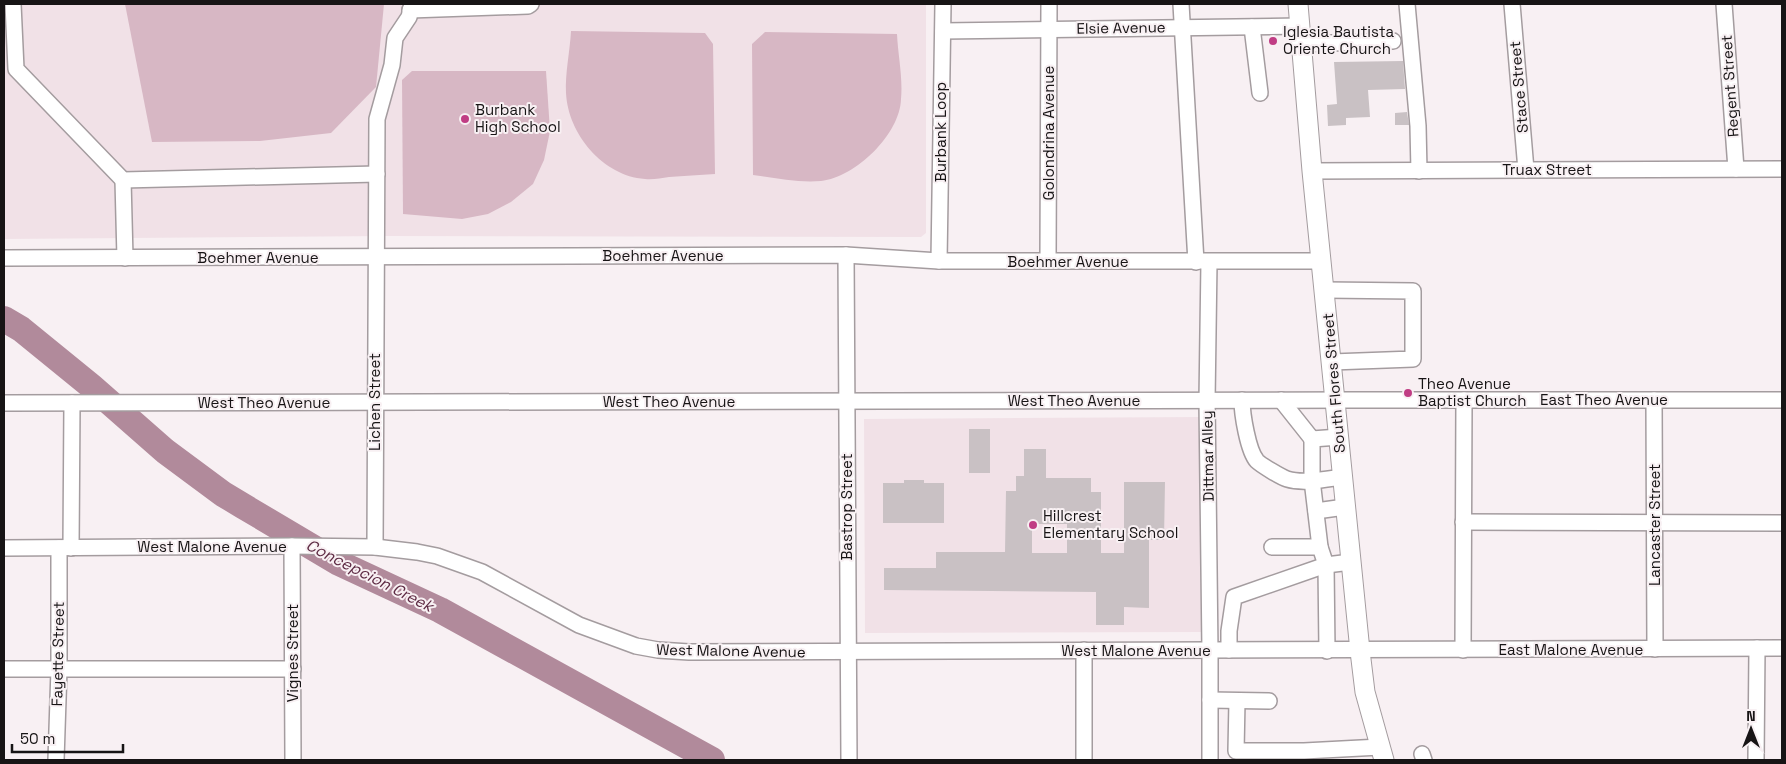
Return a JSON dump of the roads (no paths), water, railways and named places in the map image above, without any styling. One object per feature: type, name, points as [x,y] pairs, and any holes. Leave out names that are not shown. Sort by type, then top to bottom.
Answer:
[{"type":"main road","name":"South Flores Street","points":[[1298,4],[1312,171],[1360,651],[1365,692],[1382,753]]},
{"type":"street","points":[[14,4],[16,68],[123,180],[125,258]]},
{"type":"street","points":[[411,7],[528,6],[531,4]]},
{"type":"street","name":"Burbank Loop","points":[[939,261],[943,4]]},
{"type":"street","name":"Golondrina Avenue","points":[[1048,261],[1049,4]]},
{"type":"street","name":"Dittmar Alley","points":[[1181,4],[1202,262],[1207,401],[1210,760]]},
{"type":"street","points":[[1407,4],[1418,126],[1419,171]]},
{"type":"street","name":"Stace Street","points":[[1512,4],[1526,170]]},
{"type":"street","name":"Regent Street","points":[[1724,4],[1736,169]]},
{"type":"street","name":"Lichen Street","points":[[375,547],[377,119],[392,65],[395,38],[408,18],[411,7]]},
{"type":"street","points":[[1252,27],[1260,93]]},
{"type":"street","name":"Elsie Avenue","points":[[943,31],[1252,27],[1301,35],[1392,40]]},
{"type":"street","name":"Truax Street","points":[[1312,171],[1782,169]]},
{"type":"street","points":[[123,180],[377,174]]},
{"type":"street","name":"Boehmer Avenue","points":[[4,258],[376,258],[846,254],[939,261],[1322,261]]},
{"type":"street","name":"Bastrop Street","points":[[846,254],[849,760]]},
{"type":"street","points":[[1325,290],[1412,291],[1413,359],[1332,362]]},
{"type":"street","points":[[1242,400],[1242,416],[1258,462],[1288,479],[1312,480],[1342,477]]},
{"type":"street","name":"West Theo Avenue","points":[[4,403],[1242,400],[1286,406],[1335,400]]},
{"type":"street","name":"East Theo Avenue","points":[[1335,400],[1782,400]]},
{"type":"street","points":[[1463,650],[1464,400]]},
{"type":"street","name":"Lancaster Street","points":[[1654,400],[1655,649]]},
{"type":"street","name":"Fayette Street","points":[[56,760],[65,548],[68,403]]},
{"type":"street","points":[[1286,406],[1290,426],[1312,442],[1339,437]]},
{"type":"street","points":[[1312,442],[1312,480],[1320,547],[1326,565],[1327,651]]},
{"type":"street","points":[[1316,511],[1345,507]]},
{"type":"street","points":[[1463,522],[1782,522]]},
{"type":"street","name":"Vignes Street","points":[[292,546],[293,760]]},
{"type":"street","name":"West Malone Avenue","points":[[4,548],[375,547],[430,555],[482,572],[579,625],[636,646],[658,650],[689,652],[1360,651]]},
{"type":"street","points":[[1272,547],[1320,547]]},
{"type":"street","points":[[1229,650],[1229,631],[1234,597],[1326,565],[1351,562]]},
{"type":"street","points":[[1756,760],[1757,648]]},
{"type":"street","name":"East Malone Avenue","points":[[1360,651],[1782,648]]},
{"type":"street","points":[[1084,650],[1084,760]]},
{"type":"street","points":[[4,669],[293,669]]},
{"type":"street","points":[[1210,700],[1269,701]]},
{"type":"street","points":[[1237,700],[1236,751],[1304,756],[1382,753]]},
{"type":"waterway","name":"Concepcion Creek","points":[[4,319],[21,329],[91,386],[165,451],[223,494],[339,563],[440,610],[712,760]]},
{"type":"place","name":"Iglesia Bautista Oriente Church","points":[[1273,41]]},
{"type":"place","name":"Burbank High School","points":[[465,119]]},
{"type":"place","name":"Theo Avenue Baptist Church","points":[[1408,393]]},
{"type":"place","name":"Hillcrest Elementary School","points":[[1033,525]]}]
